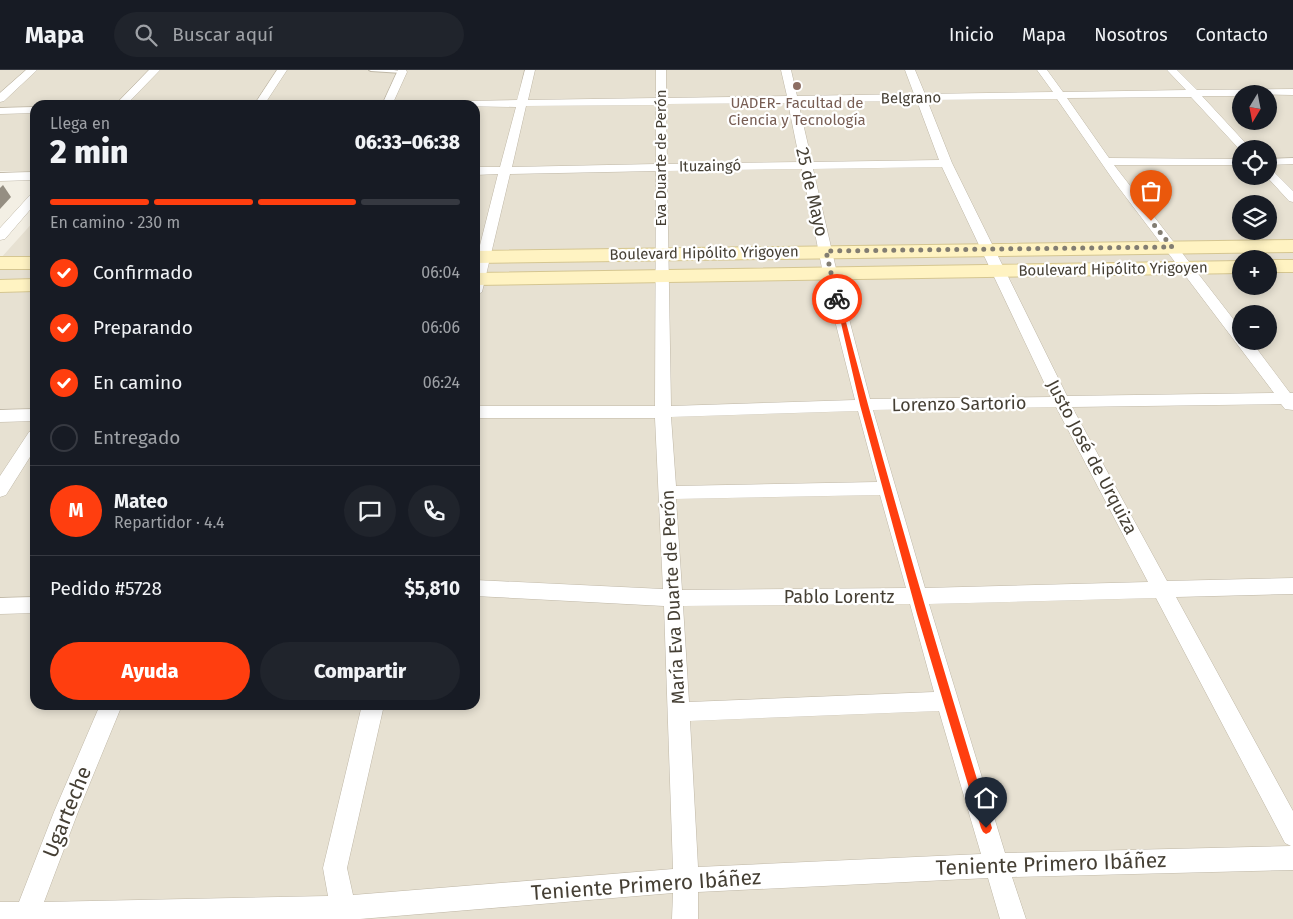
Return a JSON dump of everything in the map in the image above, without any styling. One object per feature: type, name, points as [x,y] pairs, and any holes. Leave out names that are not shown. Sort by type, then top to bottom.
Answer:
[{"type":"main road","name":"Boulevard Hipólito Yrigoyen","points":[[480,257],[986,248],[1293,246]]},
{"type":"main road","points":[[0,263],[30,262]]},
{"type":"main road","points":[[1277,266],[1293,266]]},
{"type":"main road","name":"Boulevard Hipólito Yrigoyen","points":[[480,283],[662,275],[998,272],[1232,267]]},
{"type":"main road","points":[[0,286],[30,285]]},
{"type":"street","points":[[0,99],[32,70]]},
{"type":"street","points":[[125,100],[155,70]]},
{"type":"street","points":[[261,100],[282,70]]},
{"type":"street","points":[[480,254],[506,170],[530,70]]},
{"type":"street","name":"Eva Duarte de Perón","points":[[660,70],[662,275]]},
{"type":"street","name":"25 de Mayo","points":[[786,70],[830,273],[864,405],[946,701],[998,865],[1013,919]]},
{"type":"street","name":"Justo José de Urquiza","points":[[910,70],[946,164],[1062,403],[1293,835]]},
{"type":"street","points":[[1042,70],[1106,161],[1232,327]]},
{"type":"street","points":[[1172,70],[1237,140]]},
{"type":"street","points":[[389,100],[402,72]]},
{"type":"street","name":"Belgrano","points":[[480,104],[1293,92]]},
{"type":"street","points":[[0,111],[30,110]]},
{"type":"street","points":[[1106,161],[1232,162]]},
{"type":"street","points":[[1277,162],[1293,161]]},
{"type":"street","name":"Ituzaingó","points":[[480,171],[946,164]]},
{"type":"street","points":[[0,177],[30,176]]},
{"type":"street","points":[[1277,181],[1293,198]]},
{"type":"street","points":[[0,236],[30,203]]},
{"type":"street","name":"María Eva Duarte de Perón","points":[[662,275],[663,412],[679,712],[686,880],[685,919]]},
{"type":"street","points":[[1250,350],[1291,401]]},
{"type":"street","name":"Lorenzo Sartorio","points":[[480,412],[663,412],[864,405],[1291,401]]},
{"type":"street","points":[[0,416],[30,415]]},
{"type":"street","points":[[0,490],[30,444]]},
{"type":"street","points":[[667,493],[887,488]]},
{"type":"street","name":"Pablo Lorentz","points":[[480,588],[672,598],[917,596],[1293,586]]},
{"type":"street","points":[[0,606],[30,605]]},
{"type":"street","points":[[679,712],[946,701]]},
{"type":"street","name":"Ugarteche","points":[[26,917],[66,812],[109,710]]},
{"type":"street","points":[[344,913],[335,868],[372,710]]},
{"type":"street","name":"Teniente Primero Ibáñez","points":[[0,914],[26,917],[344,913],[686,880],[998,865],[1293,858]]},
{"type":"lane","points":[[371,70],[402,72]]},
{"type":"shaded area","points":[[0,70],[1293,70],[1293,919],[0,919],[0,259],[30,226],[30,710],[480,710],[480,100],[30,100],[30,171],[0,171]]},
{"type":"way so far","points":[[837,299],[826,251],[1172,247],[1151,221]]},
{"type":"place","name":"UADER- Facultad de Ciencia y Tecnología","points":[[797,86]]},
{"type":"route","points":[[837,299],[864,405],[946,701],[986,828]]}]
